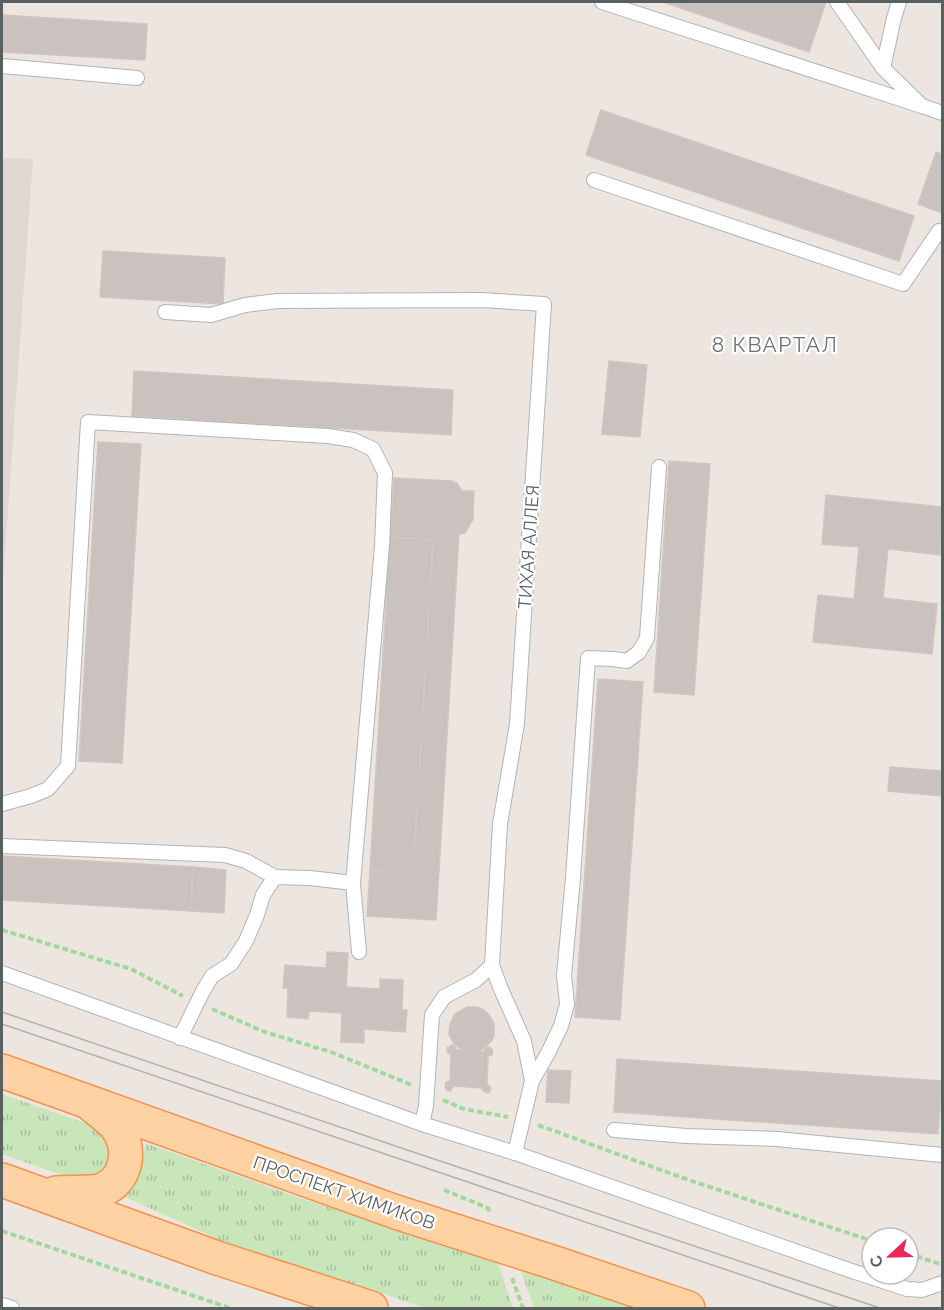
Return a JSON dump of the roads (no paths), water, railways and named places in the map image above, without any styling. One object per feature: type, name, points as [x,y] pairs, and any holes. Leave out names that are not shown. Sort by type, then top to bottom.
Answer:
[{"type":"main road","name":"ПРОСПЕКТ ХИМИКОВ","points":[[2,1071],[396,1212],[688,1308]]},
{"type":"main road","points":[[42,1194],[99,1191],[114,1183],[122,1173],[126,1157],[122,1138],[116,1125],[87,1101]]},
{"type":"main road","points":[[2,1180],[217,1258],[371,1308]]},
{"type":"lane","points":[[602,2],[942,113]]},
{"type":"lane","points":[[837,2],[883,68],[922,106]]},
{"type":"lane","points":[[883,68],[899,2]]},
{"type":"lane","points":[[2,66],[137,78]]},
{"type":"lane","points":[[594,180],[903,284],[939,231],[942,232]]},
{"type":"lane","name":"ТИХАЯ АЛЛЕЯ","points":[[165,312],[211,315],[245,305],[278,302],[469,300],[544,303],[517,724],[500,824],[492,965],[524,1041],[532,1081]]},
{"type":"lane","points":[[2,804],[48,789],[68,766],[88,422],[328,436],[353,440],[373,449],[385,472],[382,546],[353,884],[359,952]]},
{"type":"lane","points":[[515,1153],[532,1081],[561,1026],[567,1004],[564,975],[588,658],[627,661],[639,652],[646,638],[659,466]]},
{"type":"lane","points":[[2,846],[225,855],[246,861],[274,878],[310,878],[353,884]]},
{"type":"lane","points":[[180,1038],[212,976],[231,964],[246,941],[263,895],[274,878]]},
{"type":"lane","points":[[422,1124],[426,1106],[432,1015],[444,997],[476,980],[492,965]]},
{"type":"lane","points":[[2,973],[422,1124],[515,1153],[827,1263],[906,1289],[922,1290],[942,1283]]},
{"type":"lane","points":[[614,1130],[686,1136],[777,1139],[942,1155]]},
{"type":"lane","points":[[2,1305],[12,1308]]},
{"type":"tram line","points":[[2,1012],[880,1308]]},
{"type":"tram line","points":[[2,1024],[839,1308]]},
{"type":"district","name":"8 КВАРТАЛ","points":[[775,345]]}]
